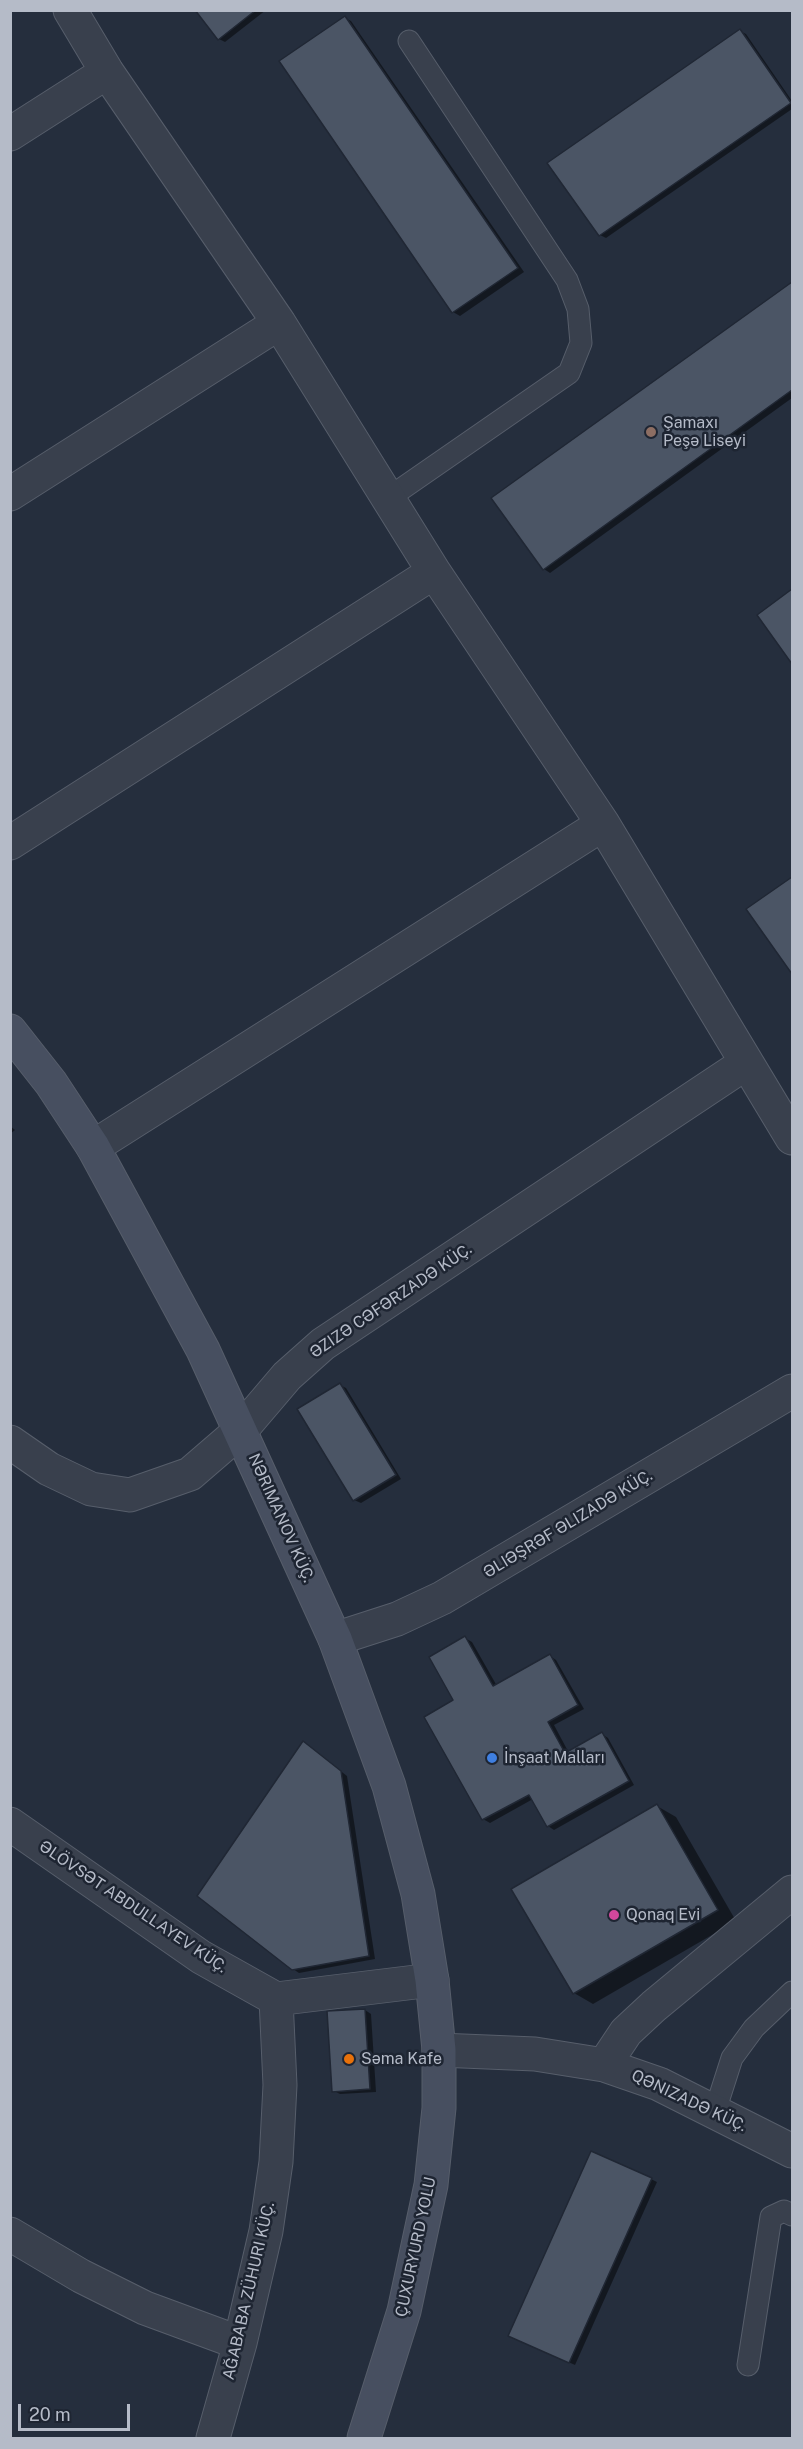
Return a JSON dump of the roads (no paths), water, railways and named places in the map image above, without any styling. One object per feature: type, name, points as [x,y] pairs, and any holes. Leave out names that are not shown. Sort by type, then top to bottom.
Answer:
[{"type":"main road","name":"NƏRIMANOV KÜÇ.","points":[[10,1031],[51,1083],[93,1147],[203,1350],[335,1639],[389,1786],[418,1894],[432,1980],[439,2050]]},
{"type":"main road","name":"ÇUXURYURD YOLU","points":[[364,2439],[404,2311],[430,2185],[439,2108],[439,2050]]},
{"type":"street","points":[[70,10],[107,72],[279,323],[434,572],[603,825],[792,1138]]},
{"type":"street","points":[[10,134],[107,72]]},
{"type":"street","points":[[10,494],[279,323]]},
{"type":"street","points":[[10,843],[434,572]]},
{"type":"street","points":[[93,1147],[603,825]]},
{"type":"street","name":"ƏZIZƏ CƏFƏRZADƏ KÜÇ.","points":[[10,1442],[50,1469],[91,1489],[130,1495],[190,1474],[241,1430],[287,1376],[323,1344],[746,1063]]},
{"type":"street","name":"ƏLIƏŞRƏF ƏLIZADƏ KÜÇ.","points":[[335,1639],[397,1619],[442,1598],[792,1391]]},
{"type":"street","name":"ƏLÖVSƏT ABDULLAYEV KÜÇ.","points":[[10,1824],[201,1957],[276,1999]]},
{"type":"street","points":[[604,2065],[626,2032],[654,2006],[792,1892]]},
{"type":"street","points":[[276,1999],[432,1980]]},
{"type":"street","name":"AĞABABA ZÜHURI KÜÇ.","points":[[213,2439],[240,2343],[266,2231],[276,2162],[280,2085],[276,1999]]},
{"type":"street","name":"QƏNIZADƏ KÜÇ.","points":[[439,2050],[535,2054],[604,2065],[659,2084],[715,2110],[792,2151]]},
{"type":"street","points":[[10,2234],[81,2277],[145,2308],[240,2343]]},
{"type":"lane","points":[[387,499],[569,373],[581,343],[578,309],[567,280],[409,41]]},
{"type":"lane","points":[[715,2110],[732,2058],[754,2028],[792,1992]]},
{"type":"lane","points":[[748,2365],[771,2217],[784,2211],[792,2215]]},
{"type":"place","name":"Şamaxı Peşə Liseyi","points":[[651,432]]},
{"type":"place","name":"İnşaat Malları","points":[[492,1758]]},
{"type":"place","name":"Qonaq Evi","points":[[614,1915]]},
{"type":"place","name":"Səma Kafe","points":[[349,2059]]}]
